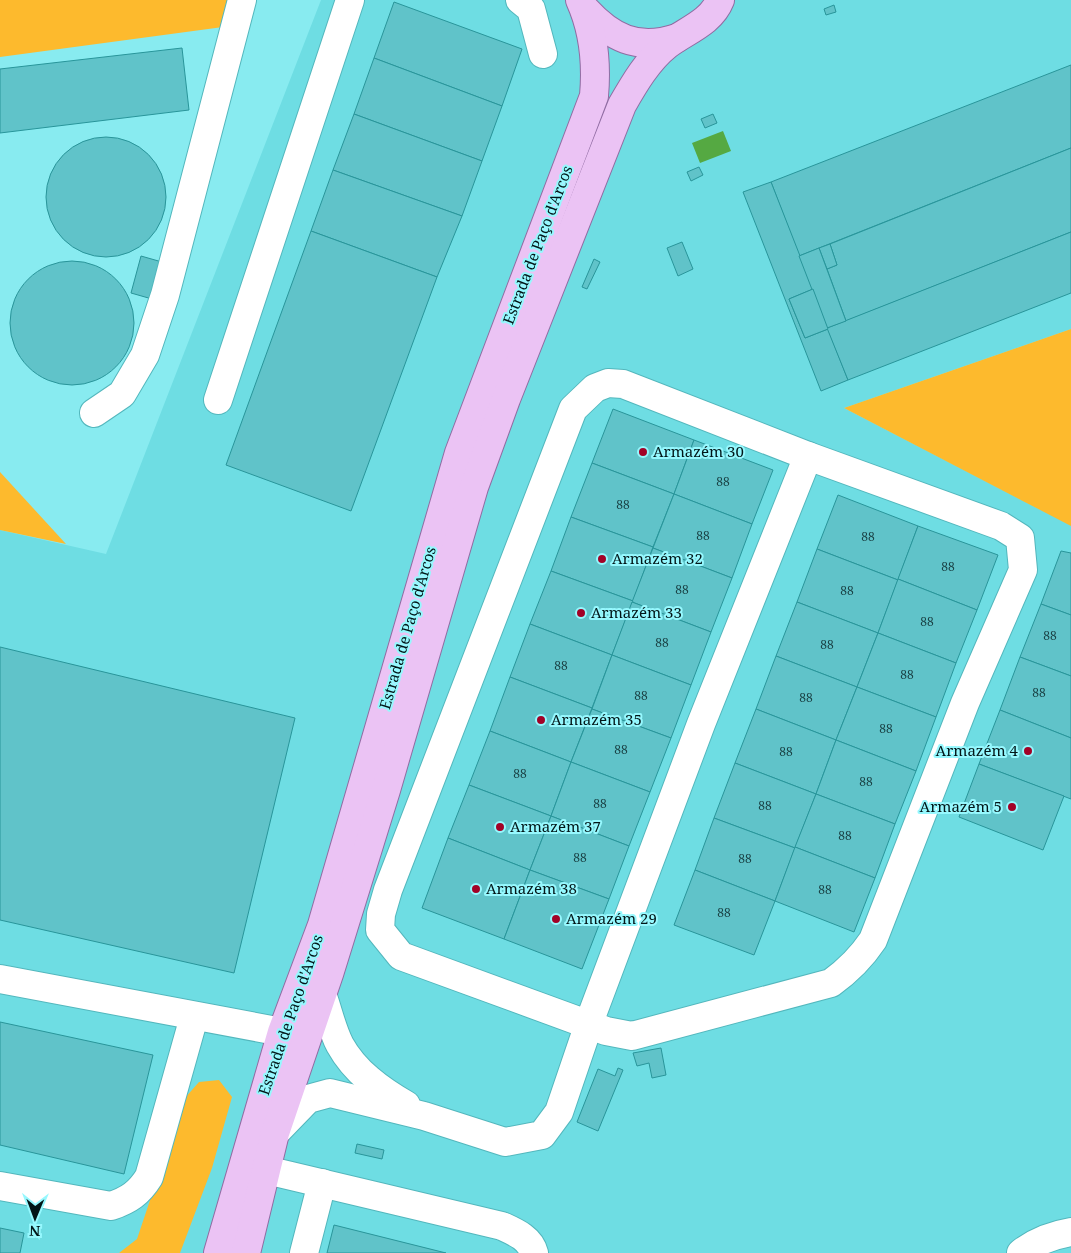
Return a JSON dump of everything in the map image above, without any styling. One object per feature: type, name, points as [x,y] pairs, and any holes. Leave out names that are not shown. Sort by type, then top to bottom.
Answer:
[{"type":"main road","name":"Estrada de Paço d'Arcos","points":[[246,1253],[276,1132],[322,994],[386,790],[474,487],[506,399],[622,105],[631,88],[654,58],[667,45],[696,27],[721,2]]},
{"type":"main road","name":"Estrada de Paço d'Arcos","points":[[582,4],[608,31],[626,40],[645,44],[662,44],[679,38]]},
{"type":"main road","name":"Estrada de Paço d'Arcos","points":[[218,1253],[282,1032],[322,925],[459,454],[594,96],[595,53],[592,32],[582,4]]},
{"type":"lane","points":[[94,413],[122,394],[145,355],[166,295],[242,0]]},
{"type":"lane","points":[[218,400],[350,0]]},
{"type":"lane","points":[[520,0],[531,9],[543,54]]},
{"type":"lane","points":[[608,383],[623,384],[808,456],[1001,526],[1020,538],[1023,570],[965,703],[873,940],[858,961],[831,983],[632,1036],[588,1025],[401,956],[380,930],[381,914],[388,890],[573,409],[595,388],[608,383]]},
{"type":"lane","points":[[276,1132],[308,1099],[330,1093],[424,1116],[505,1142],[542,1136],[559,1112],[588,1025],[702,724],[808,456]]},
{"type":"lane","points":[[0,979],[194,1017],[282,1032]]},
{"type":"lane","points":[[322,994],[340,1045],[354,1064],[379,1089],[424,1116]]},
{"type":"lane","points":[[0,1186],[111,1206],[126,1201],[140,1191],[149,1177],[194,1017]]},
{"type":"lane","points":[[266,1170],[502,1226],[523,1236],[532,1247],[534,1253]]},
{"type":"lane","points":[[304,1253],[322,1184]]},
{"type":"lane","points":[[1021,1253],[1030,1246],[1060,1234],[1071,1232]]},
{"type":"shaded area","points":[[0,0],[230,0],[223,27],[0,57]]},
{"type":"shaded area","points":[[321,0],[1071,0],[1071,329],[844,408],[1039,509],[1071,523],[1071,1253],[0,1253],[0,530],[106,554]]},
{"type":"shaded area","points":[[723,131],[731,151],[700,163],[692,143]]},
{"type":"shaded area","points":[[1071,329],[1071,526],[844,408]]},
{"type":"shaded area","points":[[0,472],[66,544],[0,530]]},
{"type":"shaded area","points":[[219,1080],[232,1097],[212,1168],[180,1253],[119,1253],[137,1239],[184,1099],[199,1082]]},
{"type":"building","points":[[394,2],[522,49],[502,106],[374,58]]},
{"type":"building","points":[[834,5],[836,12],[826,15],[824,9]]},
{"type":"building","points":[[182,48],[189,110],[0,133],[0,69]]},
{"type":"building","points":[[374,58],[502,106],[482,161],[354,114]]},
{"type":"building","points":[[1071,65],[1071,148],[799,256],[771,182]]},
{"type":"building","points":[[354,114],[482,161],[462,216],[333,170]]},
{"type":"building","points":[[713,114],[717,123],[705,128],[701,119]]},
{"type":"building","points":[[106,137],[129,141],[149,154],[162,174],[166,197],[162,220],[149,240],[129,253],[106,257],[83,253],[63,240],[50,220],[46,197],[50,174],[63,154],[83,141]]},
{"type":"building","points":[[1071,148],[1071,232],[846,321],[827,269],[837,265],[830,244]]},
{"type":"building","points":[[699,167],[703,175],[691,181],[687,172]]},
{"type":"building","points":[[333,170],[462,216],[437,277],[311,231]]},
{"type":"building","points":[[771,182],[813,289],[789,299],[805,338],[828,329],[848,380],[821,391],[743,192]]},
{"type":"building","points":[[311,231],[437,277],[351,511],[226,465]]},
{"type":"building","points":[[1071,232],[1071,293],[848,380],[827,328]]},
{"type":"building","points":[[682,242],[693,269],[678,276],[667,248]]},
{"type":"building","points":[[830,244],[837,265],[827,269],[819,248]]},
{"type":"building","points":[[819,248],[846,321],[827,328],[799,256]]},
{"type":"building","points":[[141,256],[162,262],[152,299],[131,293]]},
{"type":"building","points":[[594,259],[600,262],[587,289],[582,287]]},
{"type":"building","points":[[72,261],[96,266],[116,279],[129,299],[134,323],[129,347],[116,367],[96,380],[72,385],[48,380],[28,367],[15,347],[10,323],[15,299],[28,279],[48,266]]},
{"type":"building","points":[[813,289],[828,329],[805,338],[789,299]]},
{"type":"building","name":"Armazém 30","points":[[613,409],[694,440],[674,494],[592,463]]},
{"type":"building","points":[[694,440],[773,470],[752,524],[674,494]]},
{"type":"building","points":[[592,463],[674,494],[653,547],[571,517]]},
{"type":"building","points":[[674,494],[752,524],[732,578],[653,548]]},
{"type":"building","points":[[838,495],[918,526],[898,580],[817,549]]},
{"type":"building","name":"Armazém 32","points":[[571,517],[653,547],[633,601],[551,571]]},
{"type":"building","points":[[918,526],[998,555],[977,610],[898,579]]},
{"type":"building","points":[[653,548],[732,578],[711,632],[632,602]]},
{"type":"building","points":[[817,549],[898,580],[878,633],[797,602]]},
{"type":"building","points":[[1061,551],[1071,553],[1071,615],[1041,604]]},
{"type":"building","name":"Armazém 33","points":[[551,571],[633,601],[612,655],[530,624]]},
{"type":"building","points":[[898,579],[977,610],[956,663],[878,633]]},
{"type":"building","points":[[632,602],[711,632],[691,685],[612,655]]},
{"type":"building","points":[[797,602],[878,633],[857,687],[776,656]]},
{"type":"building","points":[[1041,604],[1071,615],[1071,676],[1020,657]]},
{"type":"building","points":[[530,624],[612,655],[592,708],[510,677]]},
{"type":"building","points":[[878,633],[956,663],[936,717],[857,687]]},
{"type":"building","points":[[0,647],[295,718],[234,973],[0,920]]},
{"type":"building","points":[[612,655],[691,685],[671,738],[592,709]]},
{"type":"building","points":[[776,656],[857,687],[836,740],[756,709]]},
{"type":"building","points":[[1020,657],[1071,676],[1071,738],[1000,710]]},
{"type":"building","name":"Armazém 35","points":[[510,677],[592,708],[571,762],[490,731]]},
{"type":"building","points":[[857,687],[936,717],[916,771],[836,740]]},
{"type":"building","points":[[592,709],[671,738],[650,792],[571,762]]},
{"type":"building","points":[[756,709],[836,740],[816,794],[735,763]]},
{"type":"building","name":"Armazém 4","points":[[1000,710],[1071,738],[1071,799],[979,764]]},
{"type":"building","points":[[490,731],[571,762],[551,816],[469,785]]},
{"type":"building","points":[[836,740],[916,771],[895,824],[816,794]]},
{"type":"building","points":[[571,762],[650,792],[629,846],[551,816]]},
{"type":"building","points":[[735,763],[816,794],[795,848],[714,818]]},
{"type":"building","name":"Armazém 5","points":[[979,764],[1064,796],[1043,850],[959,817]]},
{"type":"building","name":"Armazém 37","points":[[469,785],[551,816],[530,870],[448,838]]},
{"type":"building","points":[[816,794],[895,824],[875,878],[795,847]]},
{"type":"building","points":[[551,816],[629,846],[609,899],[530,870]]},
{"type":"building","points":[[714,818],[795,848],[775,901],[695,870]]},
{"type":"building","name":"Armazém 38","points":[[448,838],[530,870],[504,939],[422,908]]},
{"type":"building","points":[[795,847],[875,878],[854,932],[775,901]]},
{"type":"building","name":"Armazém 29","points":[[530,870],[609,899],[582,969],[504,939]]},
{"type":"building","points":[[695,870],[775,901],[754,955],[674,925]]},
{"type":"building","points":[[0,1022],[153,1055],[124,1174],[0,1145]]},
{"type":"building","points":[[661,1048],[666,1075],[652,1078],[649,1063],[637,1066],[633,1053]]},
{"type":"building","points":[[618,1068],[623,1070],[598,1131],[577,1122],[598,1069],[615,1076]]},
{"type":"building","points":[[357,1144],[384,1150],[382,1159],[355,1153]]},
{"type":"building","points":[[334,1225],[446,1253],[327,1253]]},
{"type":"building","points":[[0,1228],[24,1233],[20,1253],[0,1253]]},
{"type":"place","name":"Armazém 30","points":[[643,452]]},
{"type":"place","name":"Armazém 32","points":[[602,559]]},
{"type":"place","name":"Armazém 33","points":[[581,613]]},
{"type":"place","name":"Armazém 35","points":[[541,720]]},
{"type":"place","name":"Armazém 4","points":[[1028,751]]},
{"type":"place","name":"Armazém 5","points":[[1012,807]]},
{"type":"place","name":"Armazém 37","points":[[500,827]]},
{"type":"place","name":"Armazém 38","points":[[476,889]]},
{"type":"place","name":"Armazém 29","points":[[556,919]]}]
